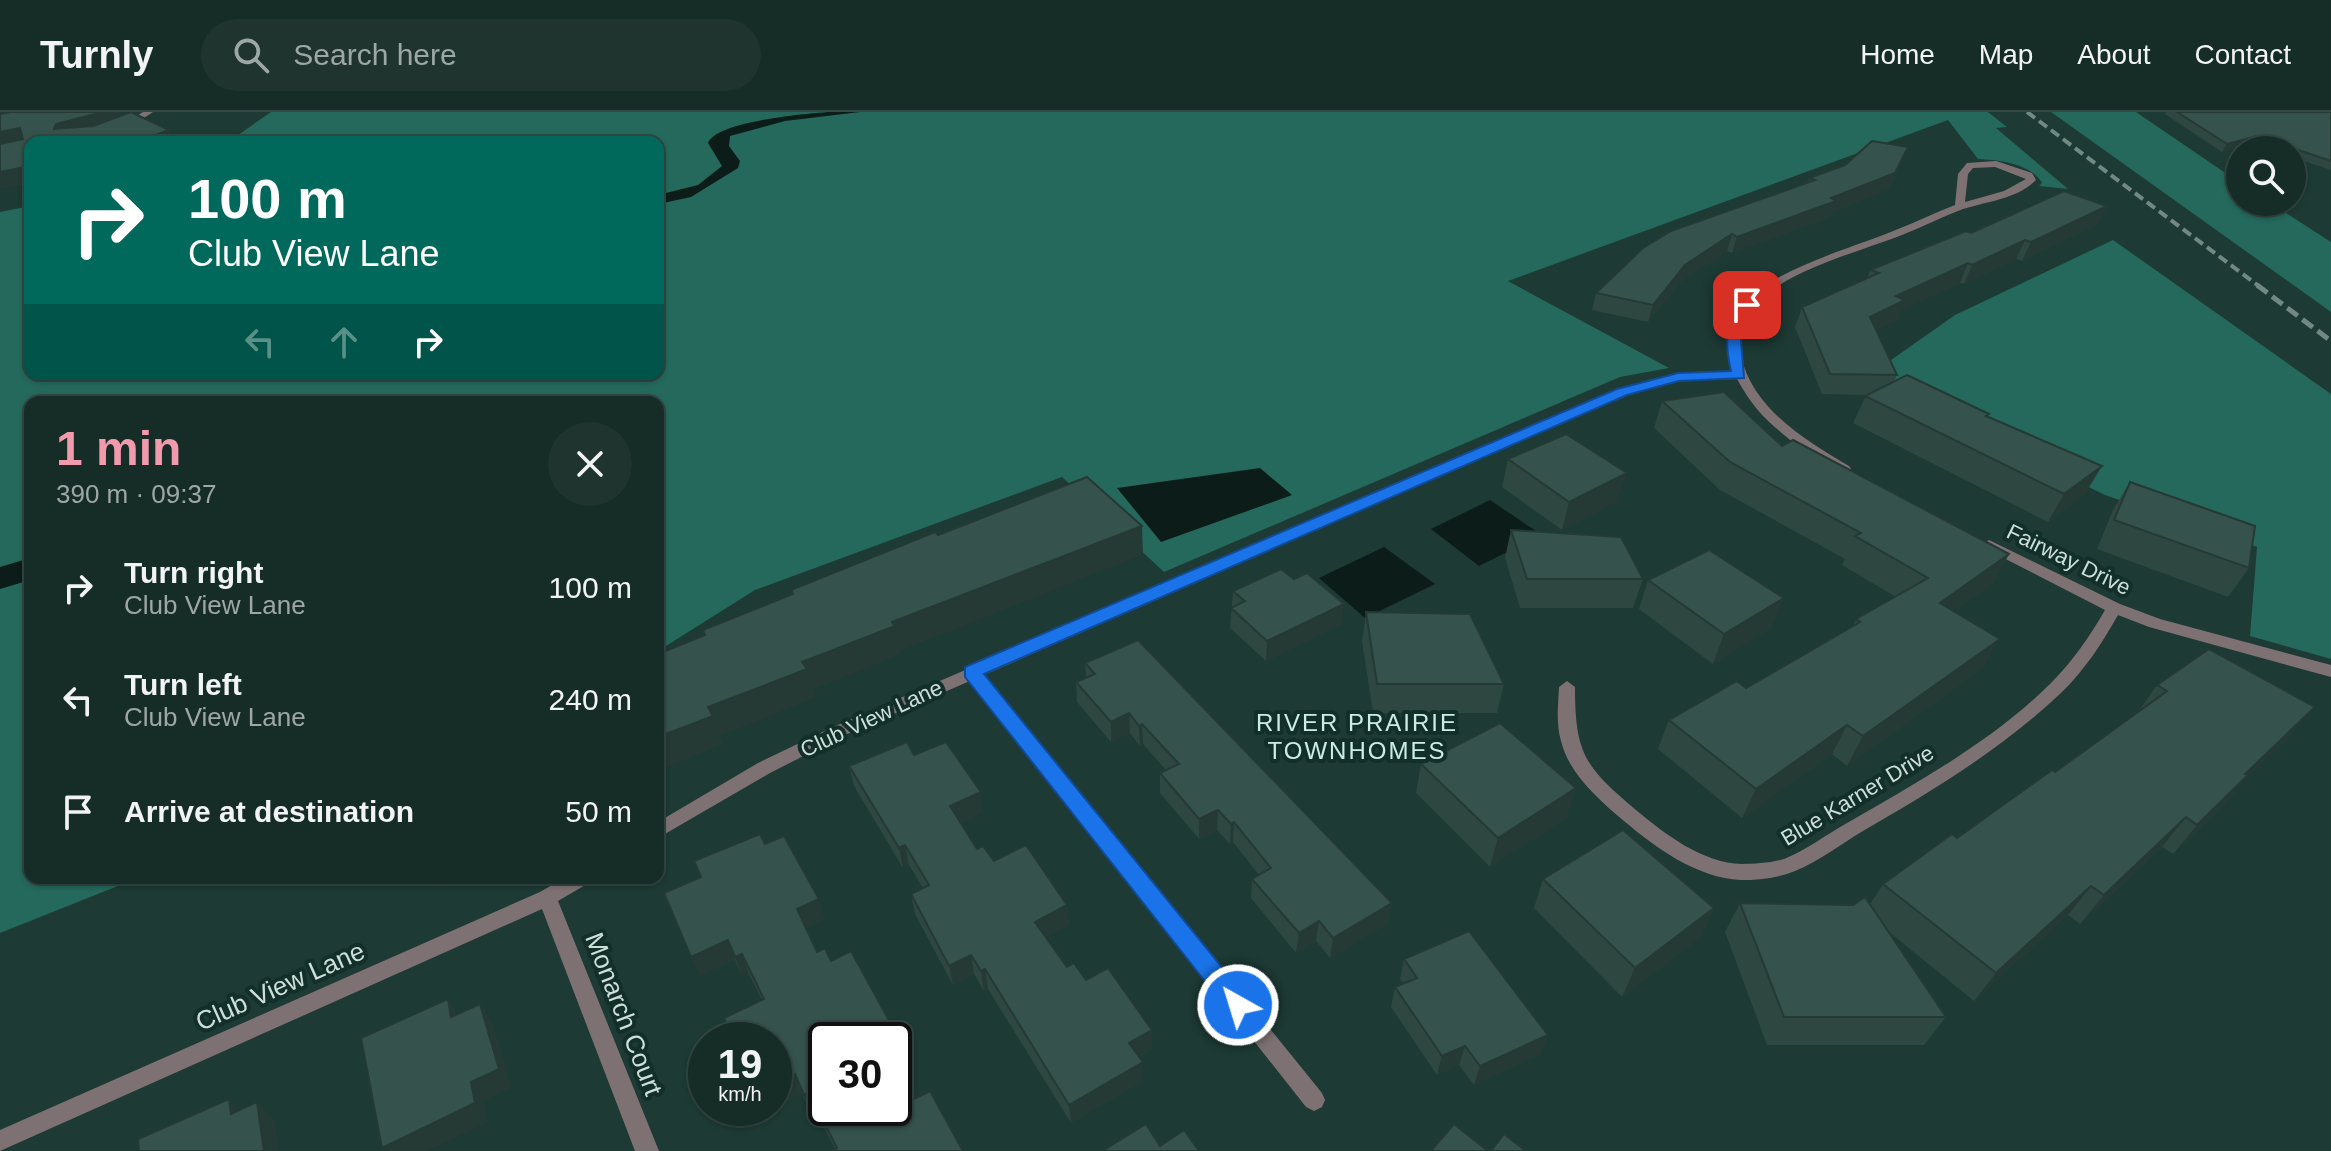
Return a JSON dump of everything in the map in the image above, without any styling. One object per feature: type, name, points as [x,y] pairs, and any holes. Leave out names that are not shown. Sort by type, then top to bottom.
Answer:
[{"type":"street","points":[[109,134],[149,112]]},
{"type":"street","points":[[1857,476],[1788,430],[1755,401],[1739,375],[1733,348],[1734,328],[1747,305],[1762,293],[1845,253],[1960,207],[2015,190],[2031,180],[2029,175],[1996,164],[1970,165],[1963,174],[1960,207]]},
{"type":"street","name":"Club View Lane","points":[[664,827],[764,768],[972,672],[1622,392],[1678,377],[1739,375]]},
{"type":"street","name":"Fairway Drive","points":[[1979,540],[2114,608],[2155,623],[2331,671]]},
{"type":"street","name":"Blue Karner Drive","points":[[1567,687],[1566,720],[1572,749],[1592,780],[1650,831],[1685,855],[1720,869],[1756,873],[1790,865],[1977,751],[2030,711],[2075,666],[2107,623],[2114,608]]},
{"type":"street","points":[[972,672],[1314,1100]]},
{"type":"street","name":"Club View Lane","points":[[0,1141],[547,898],[570,884]]},
{"type":"street","name":"Monarch Court","points":[[547,898],[647,1151]]},
{"type":"green space","points":[[271,112],[1988,112],[2007,127],[1996,128],[2068,189],[2039,186],[2042,183],[2037,176],[2013,164],[1978,159],[1948,120],[1508,281],[1669,368],[1620,377],[1164,572],[1062,477],[755,590],[664,647],[664,396],[24,396],[24,884],[123,884],[0,933],[0,212],[24,207],[24,380],[664,380],[664,136],[237,136]]},
{"type":"green space","points":[[2051,112],[2136,112],[2226,173],[2226,216],[2291,216],[2331,242],[2331,312]]},
{"type":"green space","points":[[2113,240],[2331,394],[2331,659],[2250,636],[2257,547],[2105,495],[1903,396],[1884,365],[1955,315]]},
{"type":"shaded area","points":[[860,112],[785,121],[730,136],[729,146],[740,161],[738,168],[691,197],[664,203],[664,194],[698,185],[722,166],[708,143],[715,135],[744,124],[800,115]]},
{"type":"shaded area","points":[[1260,468],[1292,495],[1161,542],[1117,488]]},
{"type":"shaded area","points":[[1490,500],[1542,535],[1479,566],[1431,529]]},
{"type":"shaded area","points":[[1384,547],[1435,584],[1365,618],[1319,578]]},
{"type":"shaded area","points":[[24,560],[24,582],[0,589],[0,567]]},
{"type":"building","points":[[103,112],[56,124],[54,129],[93,126],[131,112],[169,130],[153,136],[24,136],[24,167],[0,172],[0,144],[23,139],[20,128],[0,132],[0,114]]},
{"type":"building","points":[[2177,112],[2331,112],[2331,161],[2306,153],[2306,136],[2226,136],[2226,143]]},
{"type":"building","points":[[1872,141],[1908,147],[1895,173],[1831,198],[1836,201],[1737,237],[1732,234],[1685,265],[1653,305],[1596,293],[1643,248],[1671,231],[1815,180],[1809,178],[1845,165]]},
{"type":"building","points":[[2064,191],[2107,206],[2031,242],[2025,240],[1896,296],[1905,300],[1870,317],[1897,375],[1830,374],[1802,307],[1879,273],[1870,270],[1966,231],[1971,233]]},
{"type":"building","points":[[1907,375],[1989,414],[1986,416],[2102,466],[2064,494],[1865,396]]},
{"type":"building","points":[[1724,392],[1782,446],[1793,440],[2009,554],[1940,603],[2000,639],[1863,736],[1847,725],[1756,789],[1669,720],[1737,681],[1746,688],[1860,622],[1856,619],[1928,578],[1855,536],[1861,533],[1730,462],[1662,401]]},
{"type":"building","points":[[1566,434],[1627,473],[1569,502],[1508,459]]},
{"type":"building","points":[[1087,477],[1142,526],[892,622],[895,626],[802,662],[807,669],[708,707],[713,716],[664,735],[664,652],[705,635],[703,630],[793,594],[791,590],[935,532],[938,535]]},
{"type":"building","points":[[2130,482],[2255,526],[2249,568],[2114,520]]},
{"type":"building","points":[[1511,530],[1621,537],[1643,579],[1527,579]]},
{"type":"building","points":[[1709,550],[1784,598],[1724,634],[1648,580]]},
{"type":"building","points":[[1281,569],[1294,579],[1307,573],[1344,604],[1267,641],[1231,608],[1245,601],[1233,591]]},
{"type":"building","points":[[1366,612],[1470,614],[1504,684],[1377,684]]},
{"type":"building","points":[[1138,640],[1392,903],[1333,938],[1319,921],[1299,933],[1252,879],[1271,868],[1234,822],[1231,824],[1218,810],[1199,819],[1160,773],[1179,764],[1129,713],[1111,722],[1076,682],[1095,674],[1085,663]]},
{"type":"building","points":[[2209,649],[2315,707],[2197,825],[2186,817],[2104,895],[2091,886],[1996,973],[1883,884],[1952,834],[1957,838],[2052,770],[2055,772],[2167,691],[2157,685]]},
{"type":"building","points":[[1500,723],[1576,788],[1498,838],[1421,764]]},
{"type":"building","points":[[907,742],[914,755],[946,742],[981,792],[950,806],[977,849],[983,846],[994,861],[1026,845],[1067,905],[1035,922],[1067,967],[1074,963],[1086,980],[1108,968],[1152,1030],[1129,1043],[1143,1062],[1069,1105],[985,969],[981,971],[971,955],[949,966],[911,894],[929,885],[905,845],[899,848],[849,766]]},
{"type":"building","points":[[1623,830],[1714,908],[1635,968],[1543,879]]},
{"type":"building","points":[[760,834],[765,844],[784,836],[819,899],[797,909],[817,952],[825,948],[831,961],[851,951],[890,1022],[808,1022],[808,1093],[804,1095],[795,1074],[792,1076],[792,1022],[726,1022],[724,1018],[764,999],[742,954],[735,957],[728,940],[691,957],[664,893],[701,877],[694,861]]},
{"type":"building","points":[[1865,897],[1946,1017],[1784,1017],[1740,903],[1853,905]]},
{"type":"building","points":[[1469,931],[1548,1035],[1480,1066],[1465,1046],[1442,1056],[1395,987],[1417,978],[1404,959]]},
{"type":"building","points":[[448,999],[451,1017],[480,1004],[499,1069],[471,1082],[475,1103],[382,1148],[361,1038]]},
{"type":"building","points":[[930,1091],[963,1151],[831,1151],[837,1148],[826,1126],[912,1126],[912,1100]]},
{"type":"building","points":[[229,1099],[231,1114],[257,1102],[264,1151],[139,1151],[138,1139]]},
{"type":"building","points":[[1146,1124],[1160,1146],[1184,1130],[1199,1151],[1102,1151]]},
{"type":"building","points":[[1454,1124],[1488,1151],[1431,1151]]},
{"type":"building","points":[[1504,1134],[1526,1151],[1491,1151]]},
{"type":"railway","points":[[2027,112],[2260,287]]},
{"type":"railway","points":[[2257,285],[2331,341]]},
{"type":"district","name":"RIVER PRAIRIE TOWNHOMES","points":[[1357,737]]},
{"type":"route","points":[[1238,1005],[972,672],[1622,392],[1678,377],[1739,375],[1733,348],[1734,328],[1747,305]]}]
